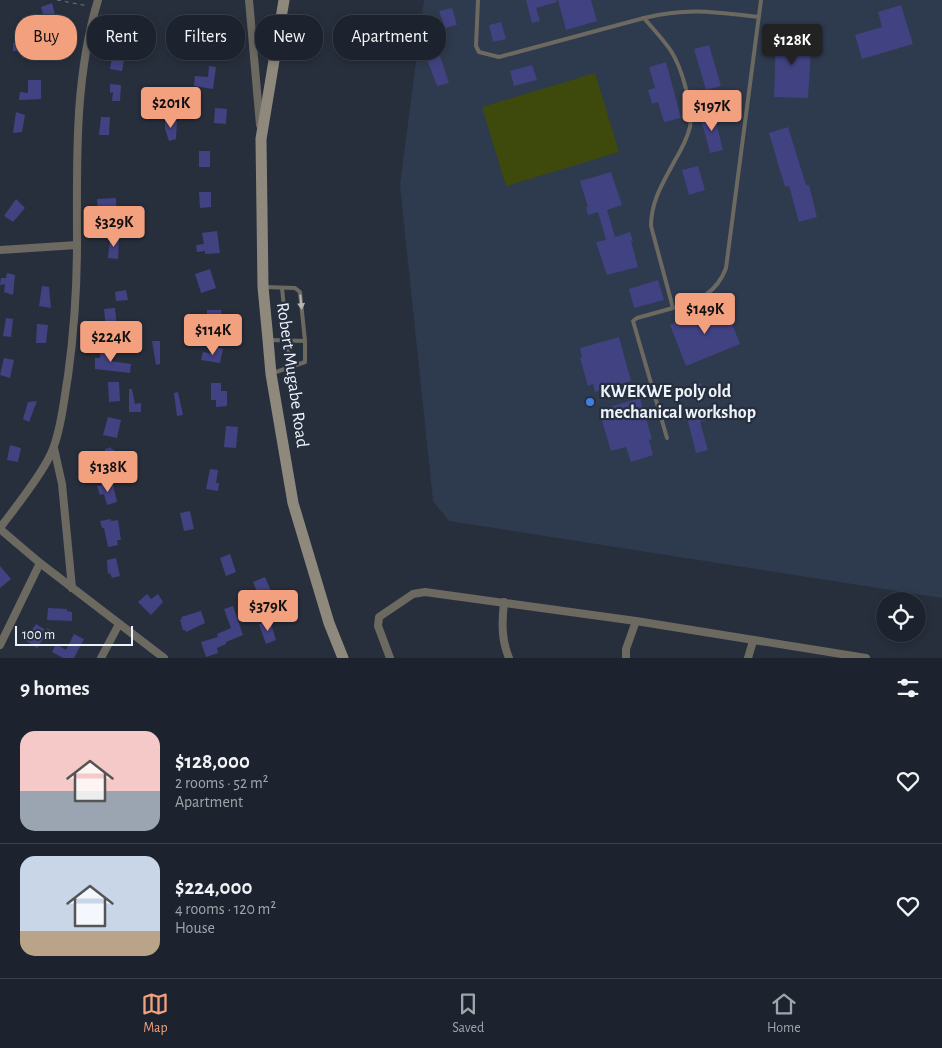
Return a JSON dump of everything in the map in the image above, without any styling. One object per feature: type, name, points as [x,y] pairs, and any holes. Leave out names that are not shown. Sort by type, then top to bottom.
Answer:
[{"type":"main road","name":"Robert Mugabe Road","points":[[284,0],[261,139],[263,287],[271,374],[293,504],[329,623],[343,658]]},
{"type":"street","points":[[249,0],[261,139]]},
{"type":"street","points":[[97,4],[87,45],[80,89],[76,160],[77,245],[73,340],[65,395],[54,448],[25,494],[0,528],[40,563],[164,658]]},
{"type":"street","points":[[0,250],[77,245]]},
{"type":"street","points":[[54,448],[60,474],[72,588]]},
{"type":"street","points":[[0,645],[40,563]]},
{"type":"street","points":[[390,658],[378,626],[379,617],[413,594],[425,592],[636,621],[866,658]]},
{"type":"street","points":[[504,602],[503,643],[509,658]]},
{"type":"street","points":[[626,658],[626,649],[636,621]]},
{"type":"street","points":[[101,658],[119,624]]},
{"type":"street","points":[[748,658],[753,641]]},
{"type":"lane","points":[[478,0],[476,46],[479,52],[499,58],[670,12],[697,10],[759,17]]},
{"type":"lane","points":[[667,438],[633,321],[637,318],[694,303],[705,296],[723,277],[726,268],[761,0]]},
{"type":"lane","points":[[644,18],[671,52],[687,92],[690,114],[690,129],[654,201],[651,213],[651,226],[673,308]]},
{"type":"lane","points":[[263,287],[295,288],[300,292],[305,341],[305,362],[271,374]]},
{"type":"lane","points":[[282,288],[290,368]]},
{"type":"lane","points":[[268,340],[287,339],[305,341]]},
{"type":"path","points":[[57,0],[97,4]]},
{"type":"shaded area","points":[[424,0],[942,0],[942,598],[926,596],[926,592],[904,592],[449,521],[433,501],[400,185],[416,60],[446,60],[446,15],[422,15]]},
{"type":"green space","points":[[595,73],[619,152],[506,186],[482,107]]},
{"type":"building","points":[[526,0],[556,0],[557,2],[536,8],[540,21],[532,23]]},
{"type":"building","points":[[558,0],[591,0],[597,21],[566,30]]},
{"type":"building","points":[[52,3],[55,15],[43,15],[41,7]]},
{"type":"building","points":[[901,5],[913,44],[862,59],[855,35],[882,27],[878,12]]},
{"type":"building","points":[[452,8],[457,25],[446,28],[446,15],[440,15],[439,11]]},
{"type":"building","points":[[501,22],[506,39],[493,42],[489,25]]},
{"type":"building","points":[[776,34],[812,36],[808,98],[774,97]]},
{"type":"building","points":[[13,43],[15,43],[15,51],[13,51]]},
{"type":"building","points":[[709,45],[721,86],[706,90],[694,49]]},
{"type":"building","points":[[112,60],[124,60],[122,71],[110,69]]},
{"type":"building","points":[[427,60],[441,60],[449,83],[437,86]]},
{"type":"building","points":[[666,62],[681,118],[664,122],[658,102],[652,104],[648,90],[655,88],[649,67]]},
{"type":"building","points":[[532,65],[537,80],[514,86],[510,71]]},
{"type":"building","points":[[209,66],[216,67],[213,89],[194,86],[195,76],[208,77]]},
{"type":"building","points":[[28,80],[41,80],[41,99],[19,100],[20,92],[28,93]]},
{"type":"building","points":[[110,84],[121,85],[120,101],[112,101],[113,92],[110,93]]},
{"type":"building","points":[[215,108],[227,109],[226,124],[214,123]]},
{"type":"building","points":[[713,111],[723,150],[710,153],[700,115]]},
{"type":"building","points":[[16,112],[25,115],[22,132],[13,133]]},
{"type":"building","points":[[101,117],[110,117],[109,135],[99,135]]},
{"type":"building","points":[[165,120],[177,121],[176,139],[169,141],[165,129]]},
{"type":"building","points":[[788,127],[806,185],[809,185],[817,217],[799,222],[789,186],[785,187],[769,133]]},
{"type":"building","points":[[199,151],[210,151],[210,167],[199,167]]},
{"type":"building","points":[[698,166],[705,190],[689,195],[682,170]]},
{"type":"building","points":[[611,172],[622,205],[607,210],[615,237],[630,232],[638,267],[607,275],[596,242],[606,240],[598,212],[588,215],[586,207],[588,207],[580,181]]},
{"type":"building","points":[[199,192],[211,192],[211,207],[200,208]]},
{"type":"building","points":[[116,198],[117,217],[98,217],[97,199]]},
{"type":"building","points":[[16,199],[25,208],[13,222],[4,216]]},
{"type":"building","points":[[217,231],[220,253],[205,254],[205,251],[197,252],[196,245],[204,244],[202,233]]},
{"type":"building","points":[[119,236],[118,259],[108,258],[110,237]]},
{"type":"building","points":[[210,269],[216,288],[201,293],[195,274]]},
{"type":"building","points":[[7,273],[15,275],[13,295],[4,292],[5,284],[0,285],[1,278],[6,278]]},
{"type":"building","points":[[658,280],[664,300],[634,308],[629,289]]},
{"type":"building","points":[[42,286],[49,287],[51,308],[39,306]]},
{"type":"building","points":[[126,290],[128,300],[116,301],[115,292]]},
{"type":"building","points":[[724,303],[740,344],[686,366],[670,325]]},
{"type":"building","points":[[115,308],[117,328],[106,329],[104,309]]},
{"type":"building","points":[[207,310],[221,310],[222,328],[199,328],[198,321],[207,319]]},
{"type":"building","points":[[6,318],[13,319],[11,337],[3,336]]},
{"type":"building","points":[[37,324],[48,325],[46,343],[36,343]]},
{"type":"building","points":[[619,337],[631,381],[595,392],[593,384],[588,386],[580,358],[582,357],[580,348]]},
{"type":"building","points":[[152,341],[160,341],[160,364],[156,365]]},
{"type":"building","points":[[215,347],[223,349],[220,363],[201,360],[203,352],[214,354]]},
{"type":"building","points":[[112,349],[110,361],[131,364],[130,373],[95,369],[95,358],[100,358],[101,350]]},
{"type":"building","points":[[4,358],[14,360],[10,378],[0,375]]},
{"type":"building","points":[[108,382],[119,382],[120,401],[109,402]]},
{"type":"building","points":[[211,383],[221,383],[221,391],[227,391],[227,406],[216,407],[216,400],[211,400]]},
{"type":"building","points":[[701,383],[704,394],[684,399],[682,390]]},
{"type":"building","points":[[129,389],[132,389],[135,404],[141,403],[141,412],[129,412]]},
{"type":"building","points":[[178,392],[183,415],[177,416],[174,393]]},
{"type":"building","points":[[640,398],[652,439],[649,440],[653,455],[631,462],[626,447],[611,451],[600,414],[610,412],[609,407]]},
{"type":"building","points":[[37,401],[29,422],[23,419],[28,402]]},
{"type":"building","points":[[706,408],[709,419],[700,422],[708,450],[696,453],[686,414]]},
{"type":"building","points":[[108,417],[121,420],[117,438],[103,435]]},
{"type":"building","points":[[226,426],[238,427],[236,448],[224,447]]},
{"type":"building","points":[[10,445],[21,448],[18,462],[7,460]]},
{"type":"building","points":[[109,447],[117,452],[112,467],[104,464],[106,457],[103,456],[106,448],[108,449]]},
{"type":"building","points":[[210,469],[218,470],[216,483],[219,483],[218,491],[206,489]]},
{"type":"building","points":[[106,484],[107,486],[113,485],[117,502],[107,505],[104,494],[100,495],[97,486]]},
{"type":"building","points":[[190,511],[194,529],[184,531],[180,513]]},
{"type":"building","points":[[111,519],[111,521],[118,520],[121,540],[117,540],[118,545],[108,547],[104,528],[102,528],[100,521]]},
{"type":"building","points":[[230,554],[236,572],[226,576],[220,558]]},
{"type":"building","points":[[116,558],[120,576],[112,578],[110,573],[108,574],[107,560]]},
{"type":"building","points":[[0,566],[11,579],[0,588]]},
{"type":"building","points":[[265,577],[276,603],[264,608],[253,582]]},
{"type":"building","points":[[147,594],[151,599],[158,594],[163,602],[151,615],[138,602]]},
{"type":"building","points":[[233,606],[243,635],[217,648],[218,653],[206,657],[201,642],[218,637],[217,634],[231,628],[224,609]]},
{"type":"building","points":[[48,608],[67,609],[67,611],[72,612],[72,621],[47,620]]},
{"type":"building","points":[[201,611],[205,623],[186,632],[183,630],[181,617]]},
{"type":"building","points":[[270,620],[276,640],[266,644],[259,624]]},
{"type":"building","points":[[36,624],[47,631],[47,628],[55,633],[51,639],[47,636],[47,633],[37,648],[25,640]]},
{"type":"building","points":[[74,634],[84,639],[74,658],[63,658],[52,652],[56,644],[66,650]]},
{"type":"place","name":"KWEKWE poly old mechanical workshop","points":[[590,402]]}]
